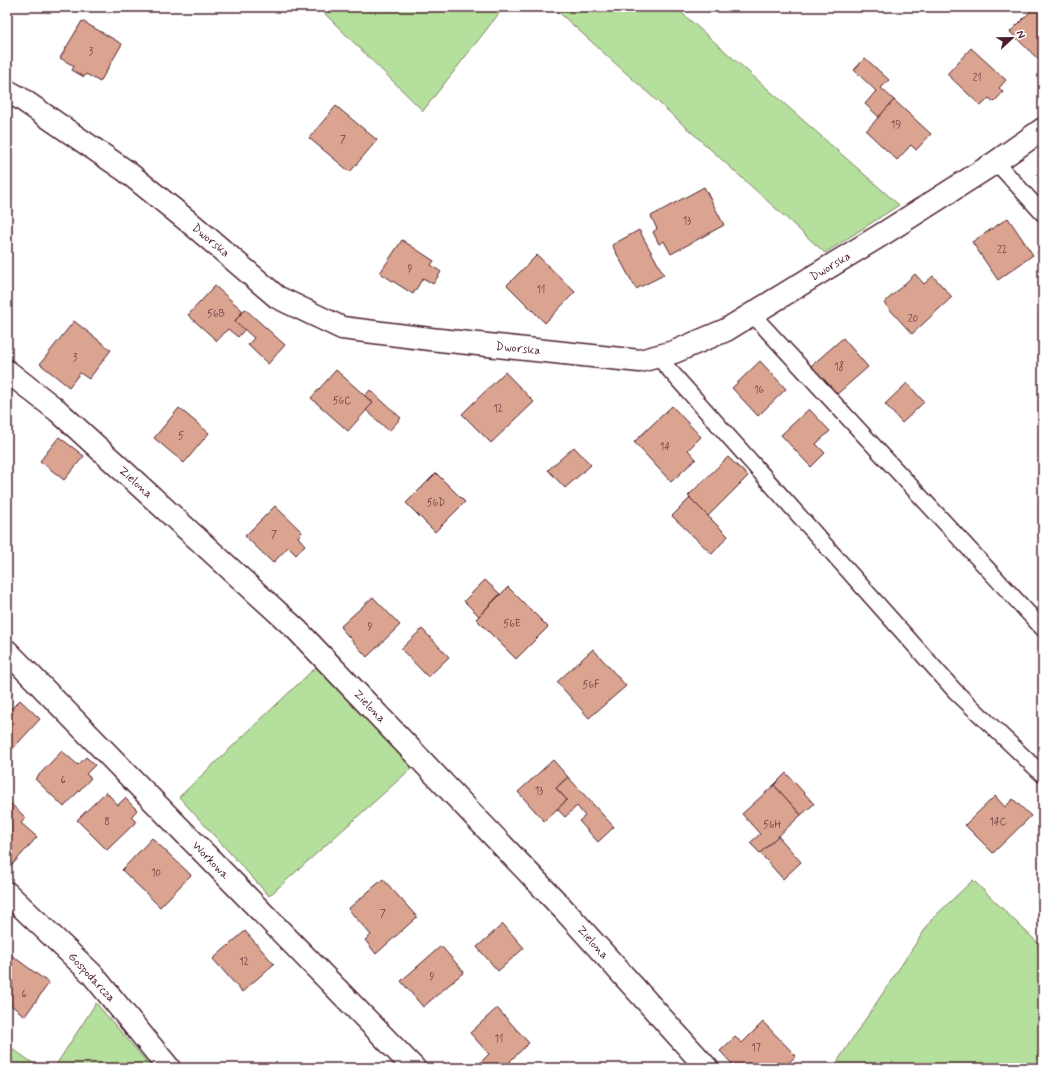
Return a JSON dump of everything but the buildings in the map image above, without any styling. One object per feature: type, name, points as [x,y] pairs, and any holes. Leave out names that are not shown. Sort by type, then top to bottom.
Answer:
[{"type":"street","name":"Dworska","points":[[7,91],[20,98],[126,171],[194,226],[277,297],[342,328],[430,339],[640,361],[674,352],[726,330],[996,162],[1043,129]]},
{"type":"street","name":"Zielona","points":[[7,371],[58,411],[297,630],[566,912],[707,1068]]},
{"type":"street","name":"Workowa","points":[[7,652],[414,1068]]},
{"type":"street","name":"Gospodarcza","points":[[7,893],[92,974],[169,1068]]},
{"type":"lane","points":[[996,162],[1043,214]]},
{"type":"lane","points":[[752,314],[1043,629]]},
{"type":"lane","points":[[658,356],[955,691],[1043,775]]},
{"type":"green space","points":[[318,7],[504,7],[423,111]]},
{"type":"green space","points":[[553,7],[675,7],[899,205],[825,253]]},
{"type":"green space","points":[[317,666],[413,767],[269,896],[179,797]]},
{"type":"green space","points":[[973,880],[1043,948],[1043,1068],[833,1068],[932,919]]},
{"type":"green space","points":[[96,1003],[152,1068],[54,1068]]},
{"type":"green space","points":[[7,1045],[40,1068],[7,1068]]}]
